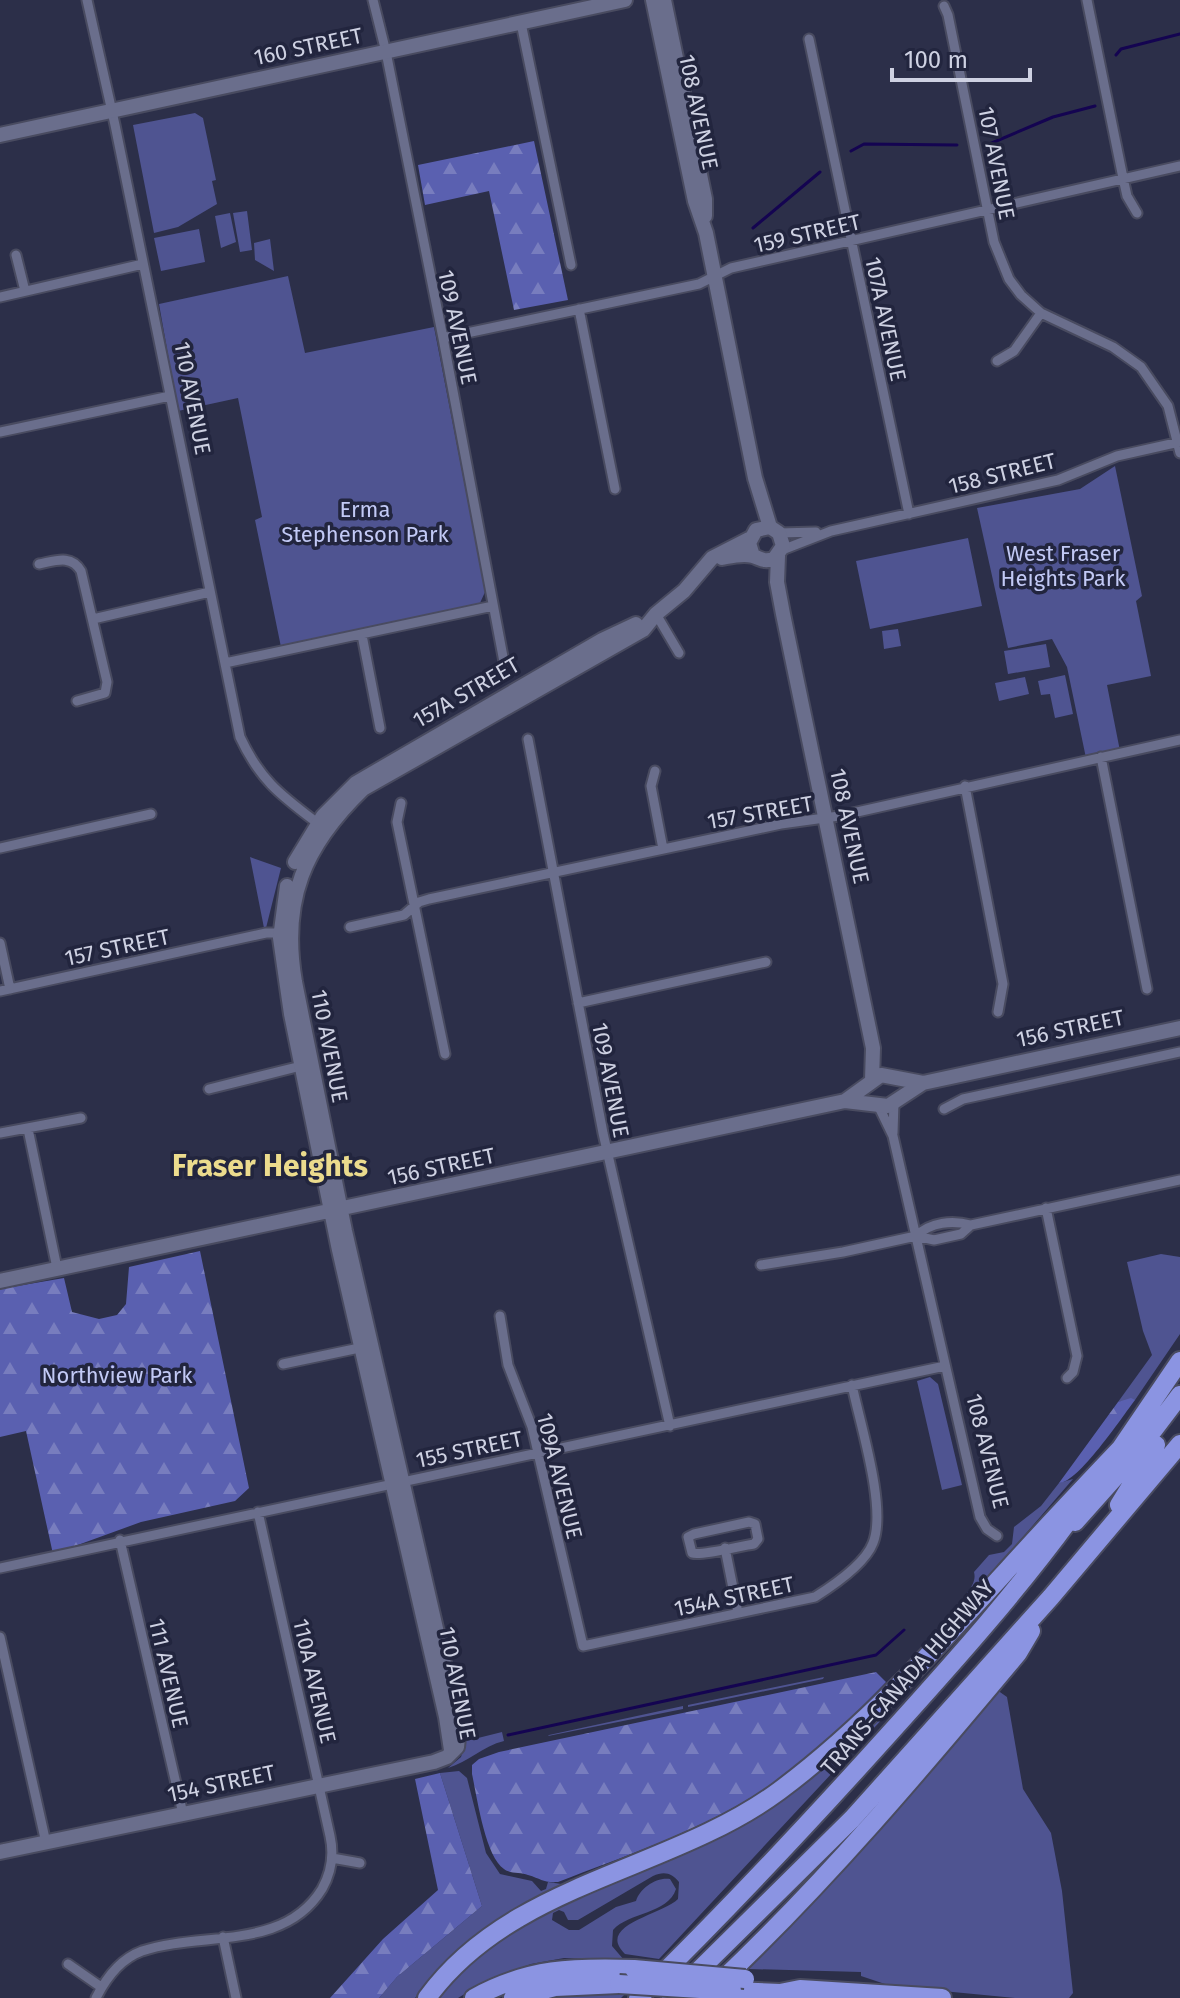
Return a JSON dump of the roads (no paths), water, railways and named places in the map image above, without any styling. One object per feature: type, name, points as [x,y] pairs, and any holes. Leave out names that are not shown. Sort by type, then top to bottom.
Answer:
[{"type":"highway","name":"TRANS-CANADA HIGHWAY","points":[[638,1998],[830,1799],[963,1652],[1038,1563],[1180,1361]]},
{"type":"highway","points":[[1038,1563],[1133,1457],[1180,1395]]},
{"type":"highway","points":[[1101,1539],[1143,1464],[1180,1412]]},
{"type":"highway","points":[[671,1998],[852,1819],[1051,1597],[1180,1444]]},
{"type":"highway","points":[[427,1998],[452,1969],[486,1939],[519,1918],[575,1889],[715,1829],[751,1810],[790,1782],[886,1700],[1121,1448]]},
{"type":"highway","points":[[703,1998],[799,1905],[867,1831],[1018,1653],[1051,1597]]},
{"type":"highway","points":[[474,1998],[514,1979],[553,1969],[634,1969],[738,1985]]},
{"type":"highway","points":[[513,1998],[555,1987],[782,1983],[800,1989],[942,1998]]},
{"type":"street","name":"110 AVENUE","points":[[87,0],[240,737],[255,768],[271,788],[322,826],[303,845],[290,877],[282,965],[301,1066],[397,1483],[459,1729],[458,1744],[450,1754]]},
{"type":"street","name":"109 AVENUE","points":[[373,0],[443,338],[504,662]]},
{"type":"street","name":"160 STREET","points":[[0,135],[625,0]]},
{"type":"street","name":"108 AVENUE","points":[[653,0],[695,201],[706,233],[764,532]]},
{"type":"street","name":"108 AVENUE","points":[[664,0],[705,199],[706,233]]},
{"type":"street","points":[[1087,0],[1127,196],[1137,213]]},
{"type":"street","name":"107 AVENUE","points":[[944,6],[1003,268],[1021,295],[1041,313]]},
{"type":"street","points":[[521,23],[571,265]]},
{"type":"street","name":"107A AVENUE","points":[[809,39],[909,514]]},
{"type":"street","name":"159 STREET","points":[[443,338],[699,284],[731,268],[1180,166]]},
{"type":"street","points":[[16,255],[25,291]]},
{"type":"street","points":[[0,297],[143,264]]},
{"type":"street","points":[[579,309],[615,489]]},
{"type":"street","points":[[997,361],[1014,351],[1041,313],[1113,347],[1141,367],[1168,406],[1179,446]]},
{"type":"street","points":[[0,432],[170,396]]},
{"type":"street","name":"158 STREET","points":[[780,553],[831,531],[1058,480],[1117,456],[1179,446]]},
{"type":"street","name":"158 STREET","points":[[764,532],[831,531]]},
{"type":"street","points":[[704,566],[724,557],[770,561],[780,553],[783,541],[764,532],[749,548],[757,558]]},
{"type":"street","name":"157A STREET","points":[[322,826],[343,794],[374,770],[602,640],[653,617],[684,591],[716,554],[764,532]]},
{"type":"street","name":"108 AVENUE","points":[[780,553],[777,582],[783,614],[873,1048],[870,1083]]},
{"type":"street","name":"108 AVENUE","points":[[757,558],[783,614]]},
{"type":"street","points":[[39,564],[69,559],[81,571],[107,682],[105,693],[77,701]]},
{"type":"street","points":[[93,619],[210,592]]},
{"type":"street","points":[[225,663],[493,606]]},
{"type":"street","points":[[653,617],[679,653]]},
{"type":"street","points":[[362,635],[380,728]]},
{"type":"street","name":"109 AVENUE","points":[[528,739],[607,1153],[670,1426]]},
{"type":"street","name":"157 STREET","points":[[350,927],[404,915],[424,900],[781,824],[826,818],[1180,740]]},
{"type":"street","points":[[1101,757],[1147,989]]},
{"type":"street","points":[[655,771],[651,786],[663,849]]},
{"type":"street","points":[[965,786],[1003,984],[998,1012]]},
{"type":"street","points":[[401,803],[397,822],[445,1054]]},
{"type":"street","points":[[0,848],[151,814]]},
{"type":"street","name":"157 STREET","points":[[5,990],[266,933],[285,933]]},
{"type":"street","name":"110 AVENUE","points":[[285,933],[323,1123],[336,1211]]},
{"type":"street","points":[[0,943],[5,990]]},
{"type":"street","points":[[578,1003],[766,962]]},
{"type":"street","name":"156 STREET","points":[[896,1100],[923,1083],[1180,1028]]},
{"type":"street","name":"108 AVENUE","points":[[873,1048],[891,1078]]},
{"type":"street","points":[[944,1109],[963,1099],[1180,1052]]},
{"type":"street","points":[[209,1089],[301,1066],[307,1071],[317,1119],[323,1123]]},
{"type":"street","points":[[881,1075],[891,1078],[899,1090],[896,1100],[888,1106],[875,1104],[868,1094],[870,1083],[881,1075]]},
{"type":"street","name":"156 STREET","points":[[891,1078],[923,1083]]},
{"type":"street","name":"156 STREET","points":[[845,1101],[870,1083]]},
{"type":"street","name":"108 AVENUE","points":[[893,1136],[896,1100]]},
{"type":"street","name":"156 STREET","points":[[0,1281],[845,1101],[875,1104]]},
{"type":"street","name":"108 AVENUE","points":[[875,1104],[893,1136],[980,1517],[987,1529],[997,1536]]},
{"type":"street","points":[[0,1133],[81,1118]]},
{"type":"street","points":[[28,1129],[57,1268]]},
{"type":"street","points":[[761,1265],[916,1236],[931,1226],[957,1221],[971,1225],[1180,1180]]},
{"type":"street","points":[[1046,1208],[1077,1356],[1073,1372],[1067,1378]]},
{"type":"street","name":"109A AVENUE","points":[[500,1316],[510,1373],[529,1419],[583,1646]]},
{"type":"street","points":[[283,1364],[366,1346]]},
{"type":"street","name":"155 STREET","points":[[0,1568],[945,1366]]},
{"type":"street","name":"154A STREET","points":[[583,1646],[815,1597],[843,1580],[873,1544],[878,1513],[852,1385]]},
{"type":"street","name":"110A AVENUE","points":[[223,1937],[257,1933],[286,1924],[311,1905],[325,1883],[332,1858],[330,1836],[258,1512]]},
{"type":"street","points":[[749,1522],[755,1524],[758,1539],[754,1544],[725,1548],[698,1555],[692,1553],[688,1537],[749,1522]]},
{"type":"street","name":"111 AVENUE","points":[[120,1540],[183,1814]]},
{"type":"street","points":[[725,1548],[738,1613]]},
{"type":"street","points":[[0,1637],[46,1843]]},
{"type":"street","points":[[576,1656],[583,1646]]},
{"type":"street","name":"154 STREET","points":[[0,1852],[434,1762],[450,1754]]},
{"type":"street","points":[[332,1858],[360,1863]]},
{"type":"street","points":[[96,1998],[119,1965],[142,1951],[223,1937],[236,1998]]},
{"type":"street","points":[[68,1964],[101,1987]]},
{"type":"waterway","points":[[1116,55],[1121,49],[1180,34]]},
{"type":"waterway","points":[[987,145],[1053,117],[1095,106]]},
{"type":"waterway","points":[[851,151],[864,144],[957,145]]},
{"type":"waterway","points":[[753,228],[820,172]]},
{"type":"waterway","points":[[508,1735],[876,1655],[904,1630]]},
{"type":"district","name":"Fraser Heights","points":[[270,1166]]},
{"type":"park label","name":"Erma Stephenson Park","points":[[365,522]]},
{"type":"park label","name":"West Fraser Heights Park","points":[[1063,566]]},
{"type":"park label","name":"Northview Park","points":[[117,1375]]}]
